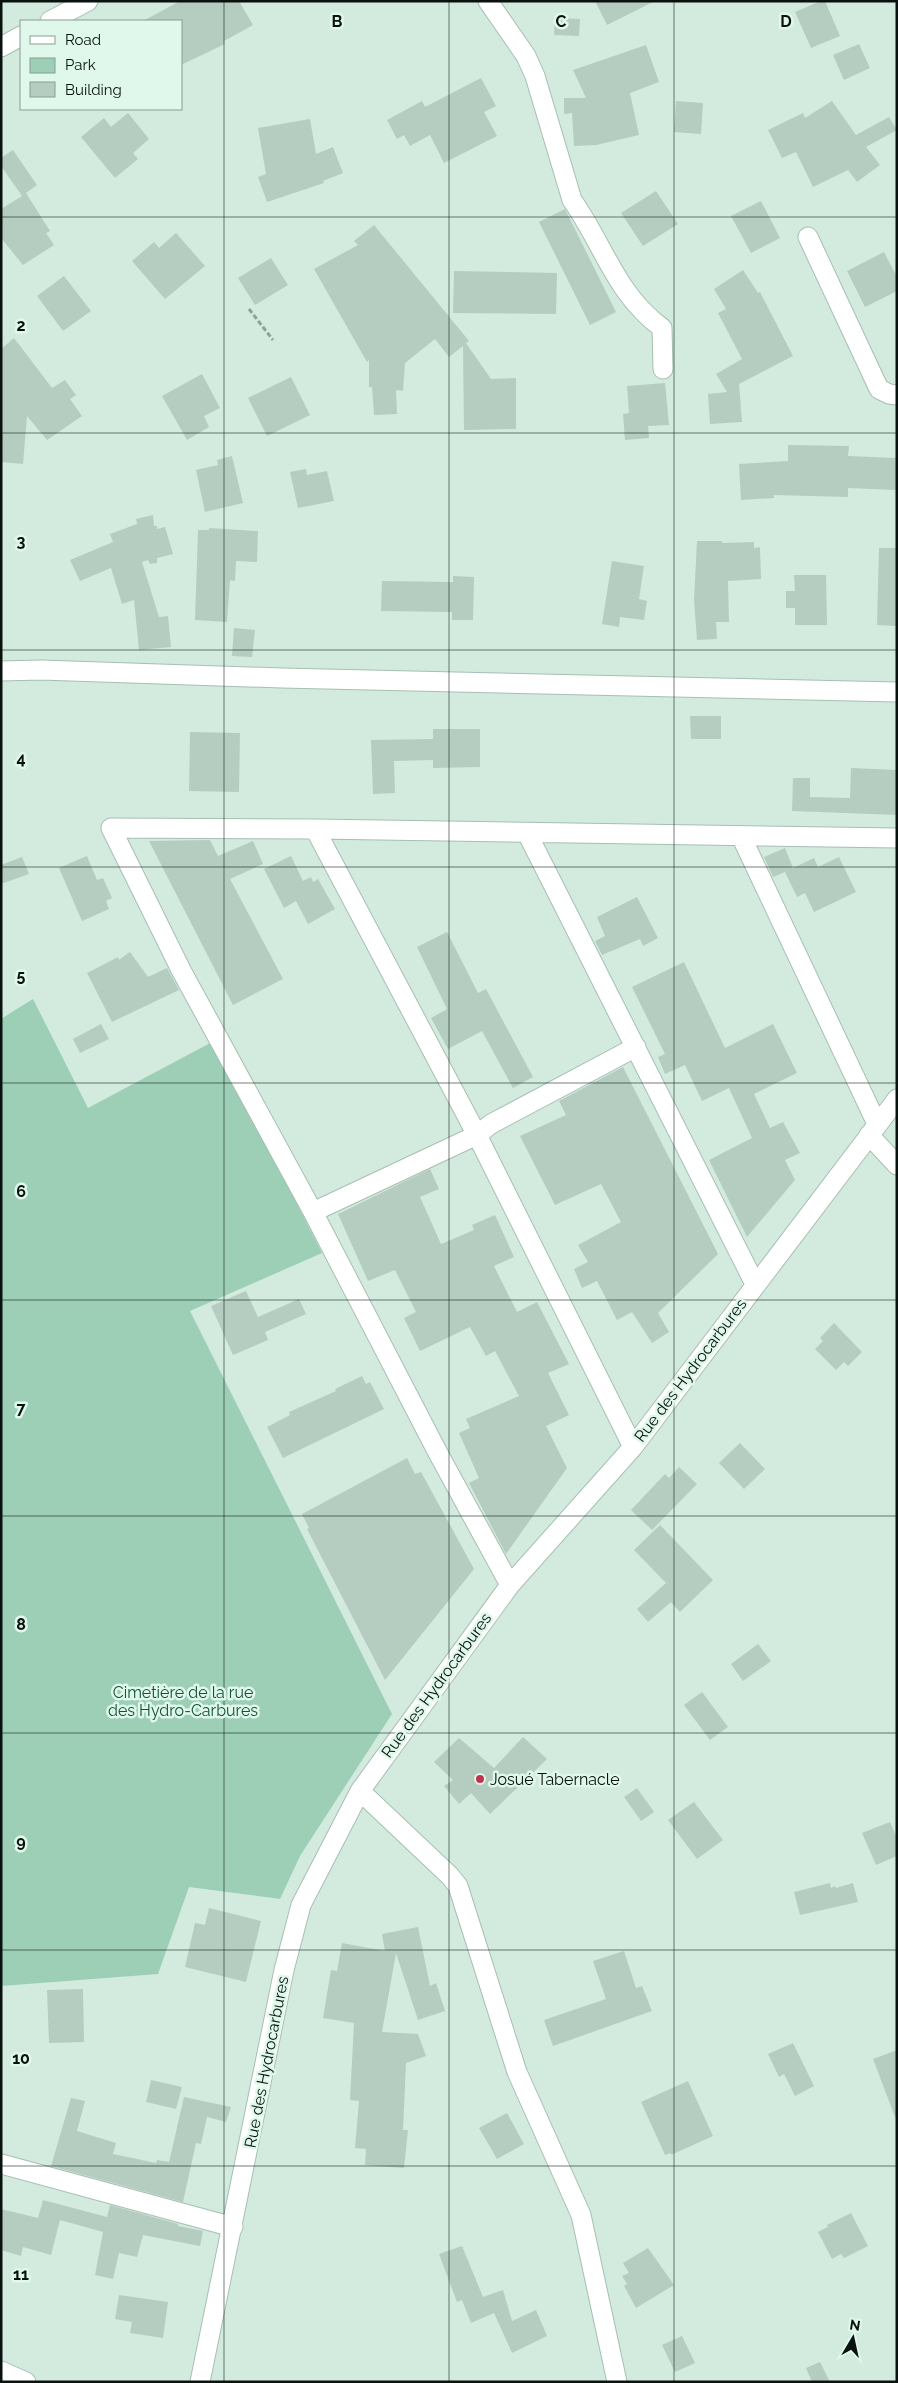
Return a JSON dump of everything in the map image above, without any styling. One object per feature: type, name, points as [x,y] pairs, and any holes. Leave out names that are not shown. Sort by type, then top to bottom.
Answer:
[{"type":"street","points":[[52,20],[88,1]]},
{"type":"street","points":[[488,1],[526,56],[532,69],[572,200],[613,273],[644,315],[662,328],[663,369]]},
{"type":"street","points":[[1,47],[20,37]]},
{"type":"street","points":[[808,238],[879,389],[889,394],[897,395]]},
{"type":"street","points":[[1,658],[40,670]]},
{"type":"street","points":[[1,671],[40,670],[302,679],[897,692]]},
{"type":"street","points":[[510,1585],[438,1453],[313,1212],[182,970],[111,828],[315,829],[897,838]]},
{"type":"street","points":[[315,829],[477,1135],[633,1447]]},
{"type":"street","points":[[527,833],[755,1284]]},
{"type":"street","points":[[741,836],[873,1130],[897,1165]]},
{"type":"street","points":[[313,1212],[477,1135],[491,1124],[636,1047]]},
{"type":"street","name":"Rue des Hydrocarbures","points":[[200,2382],[284,1970],[301,1905],[360,1790],[510,1585],[633,1447],[897,1099]]},
{"type":"street","points":[[360,1790],[450,1876],[458,1886],[517,2072],[581,2215],[617,2382]]},
{"type":"street","points":[[1,2164],[233,2227]]},
{"type":"street","points":[[1,2371],[26,2382]]},
{"type":"path","points":[[249,309],[273,340]]},
{"type":"green space","name":"Cimetière de la rue des Hydro-Carbures","points":[[33,999],[88,1108],[214,1041],[322,1253],[190,1311],[392,1714],[300,1856],[280,1899],[189,1887],[158,1974],[1,1986],[1,1019]]},
{"type":"building","points":[[180,1],[239,1],[253,25],[224,41],[225,44],[182,65],[182,20],[145,20]]},
{"type":"building","points":[[595,1],[655,1],[607,25]]},
{"type":"building","points":[[825,1],[840,36],[811,48],[795,12]]},
{"type":"building","points":[[555,18],[580,19],[579,36],[554,35]]},
{"type":"building","points":[[859,44],[870,68],[844,80],[833,55]]},
{"type":"building","points":[[646,45],[659,82],[630,93],[639,135],[596,145],[574,146],[572,113],[564,114],[564,98],[586,98],[573,70]]},
{"type":"building","points":[[481,78],[496,106],[484,112],[497,136],[444,163],[430,135],[410,146],[404,135],[397,139],[387,120],[422,101],[425,107]]},
{"type":"building","points":[[676,101],[703,103],[701,134],[674,132]]},
{"type":"building","points":[[832,101],[856,135],[889,117],[897,130],[866,147],[880,165],[857,182],[848,170],[813,187],[796,152],[782,158],[768,130],[803,113],[805,118]]},
{"type":"building","points":[[128,113],[149,139],[133,153],[138,159],[115,178],[81,137],[104,118],[111,127]]},
{"type":"building","points":[[310,119],[316,154],[333,147],[343,173],[323,181],[324,183],[267,202],[258,177],[266,174],[258,128]]},
{"type":"building","points":[[13,150],[37,185],[26,193],[50,231],[46,233],[54,245],[23,265],[1,238],[1,209],[22,196],[1,166],[1,158]]},
{"type":"building","points":[[656,191],[678,224],[643,246],[621,213]]},
{"type":"building","points":[[761,201],[780,238],[751,253],[731,216]]},
{"type":"building","points":[[565,209],[616,312],[590,325],[539,222]]},
{"type":"building","points":[[374,225],[469,341],[466,343],[491,379],[516,378],[516,429],[464,430],[463,346],[449,357],[435,339],[405,363],[403,391],[396,390],[397,414],[374,415],[372,387],[369,387],[369,360],[367,362],[314,269],[358,245],[354,241]]},
{"type":"building","points":[[176,233],[205,266],[165,299],[132,261],[154,242],[159,248]]},
{"type":"building","points":[[884,252],[897,277],[897,291],[865,307],[847,271]]},
{"type":"building","points":[[271,258],[288,285],[255,305],[238,278]]},
{"type":"building","points":[[743,270],[758,293],[760,292],[793,356],[739,384],[742,422],[710,424],[708,394],[727,392],[716,374],[742,359],[718,313],[726,309],[714,289]]},
{"type":"building","points":[[454,271],[557,273],[556,314],[453,313]]},
{"type":"building","points":[[64,276],[91,311],[63,331],[37,296]]},
{"type":"building","points":[[14,338],[52,388],[65,380],[76,395],[70,399],[82,416],[47,440],[27,416],[23,464],[1,462],[1,349]]},
{"type":"building","points":[[202,374],[220,408],[204,416],[209,427],[187,440],[162,396]]},
{"type":"building","points":[[291,377],[310,415],[267,436],[248,398]]},
{"type":"building","points":[[665,383],[669,425],[648,426],[649,438],[625,440],[623,414],[629,413],[627,386]]},
{"type":"building","points":[[788,445],[849,446],[848,456],[897,458],[897,490],[848,488],[848,497],[774,495],[774,498],[741,500],[739,464],[788,461]]},
{"type":"building","points":[[232,456],[243,503],[205,512],[196,470],[218,465],[217,460]]},
{"type":"building","points":[[306,469],[307,475],[327,471],[334,501],[298,508],[290,472]]},
{"type":"building","points":[[153,515],[154,526],[157,526],[157,529],[165,527],[173,554],[157,558],[157,563],[150,564],[148,560],[142,562],[159,617],[168,616],[171,647],[139,650],[134,600],[122,604],[111,568],[80,581],[70,560],[113,542],[110,534],[137,524],[136,519]]},
{"type":"building","points":[[209,528],[258,531],[257,562],[236,561],[235,581],[230,580],[227,622],[195,620],[198,530],[209,530]]},
{"type":"building","points":[[697,541],[722,541],[722,543],[754,542],[754,548],[760,547],[761,579],[728,581],[729,622],[716,622],[717,639],[697,640],[694,600]]},
{"type":"building","points":[[879,548],[897,548],[897,626],[877,625]]},
{"type":"building","points":[[612,561],[644,566],[639,599],[647,601],[644,620],[620,617],[619,627],[602,624]]},
{"type":"building","points":[[794,575],[826,575],[827,625],[795,625],[795,608],[786,608],[786,591],[795,591]]},
{"type":"building","points":[[453,576],[474,577],[473,620],[452,620],[452,612],[381,611],[382,581],[453,582]]},
{"type":"building","points":[[234,628],[255,630],[252,657],[232,656]]},
{"type":"building","points":[[690,716],[721,716],[721,739],[691,739]]},
{"type":"building","points":[[433,729],[480,729],[480,767],[433,768],[433,760],[394,761],[395,793],[373,794],[371,740],[433,739]]},
{"type":"building","points":[[190,732],[240,733],[239,792],[189,791]]},
{"type":"building","points":[[851,768],[897,770],[897,815],[792,811],[793,778],[810,778],[810,797],[850,798]]},
{"type":"building","points":[[210,840],[218,856],[253,841],[263,864],[230,879],[283,979],[233,1005],[149,841]]},
{"type":"building","points":[[785,848],[793,868],[814,858],[818,867],[839,857],[856,892],[814,912],[805,893],[797,897],[785,872],[773,877],[764,857]]},
{"type":"building","points":[[87,856],[97,880],[103,878],[112,898],[106,901],[109,909],[82,921],[59,868]]},
{"type":"building","points":[[291,856],[303,881],[311,877],[313,882],[318,879],[335,909],[308,924],[296,901],[284,908],[264,869]]},
{"type":"building","points":[[22,857],[29,874],[1,884],[1,865]]},
{"type":"building","points":[[637,897],[658,938],[643,946],[640,939],[602,955],[595,941],[605,936],[597,917]]},
{"type":"building","points":[[447,932],[478,993],[486,989],[533,1077],[513,1088],[482,1031],[448,1049],[431,1018],[447,1009],[417,947]]},
{"type":"building","points":[[130,952],[148,977],[167,968],[179,990],[112,1022],[87,973],[118,957],[119,960]]},
{"type":"building","points":[[684,962],[725,1048],[773,1024],[797,1073],[754,1094],[770,1128],[783,1122],[800,1153],[785,1160],[795,1180],[747,1237],[709,1160],[752,1138],[729,1088],[702,1101],[685,1065],[665,1074],[658,1057],[665,1054],[632,987]]},
{"type":"building","points":[[101,1024],[109,1039],[80,1053],[73,1039]]},
{"type":"building","points":[[623,1067],[718,1254],[658,1313],[669,1332],[652,1343],[632,1312],[617,1320],[597,1281],[582,1288],[574,1269],[588,1262],[578,1245],[621,1222],[601,1184],[555,1205],[520,1136],[566,1115],[559,1101]]},
{"type":"building","points":[[430,1169],[439,1189],[420,1197],[441,1244],[474,1230],[472,1225],[495,1215],[514,1257],[494,1266],[517,1312],[537,1302],[569,1364],[548,1373],[569,1415],[546,1426],[567,1468],[506,1554],[469,1483],[479,1478],[459,1433],[470,1428],[466,1419],[519,1396],[495,1351],[486,1356],[470,1327],[420,1351],[404,1318],[416,1312],[395,1270],[368,1281],[338,1214]]},
{"type":"building","points":[[246,1291],[258,1317],[299,1299],[306,1314],[265,1332],[268,1340],[233,1355],[211,1306]]},
{"type":"building","points":[[834,1323],[862,1352],[848,1366],[844,1362],[836,1370],[815,1349],[823,1341],[820,1338]]},
{"type":"building","points":[[362,1376],[366,1384],[370,1382],[384,1409],[283,1458],[267,1427],[290,1415],[289,1412],[336,1391],[335,1389]]},
{"type":"building","points":[[740,1443],[765,1469],[744,1489],[719,1463]]},
{"type":"building","points":[[407,1458],[415,1474],[421,1472],[474,1569],[385,1680],[307,1529],[309,1528],[302,1514]]},
{"type":"building","points":[[679,1467],[697,1484],[652,1530],[631,1510],[665,1474],[669,1478]]},
{"type":"building","points":[[660,1525],[713,1580],[680,1612],[671,1602],[648,1622],[637,1609],[666,1583],[634,1550]]},
{"type":"building","points":[[758,1644],[771,1661],[743,1681],[731,1664]]},
{"type":"building","points":[[702,1692],[728,1727],[710,1740],[684,1705]]},
{"type":"building","points":[[523,1737],[547,1759],[490,1814],[471,1793],[459,1804],[444,1786],[453,1780],[434,1762],[459,1738],[494,1768]]},
{"type":"building","points":[[637,1788],[654,1812],[641,1821],[624,1797]]},
{"type":"building","points":[[694,1802],[723,1840],[697,1859],[668,1820]]},
{"type":"building","points":[[890,1822],[897,1838],[897,1856],[876,1865],[862,1833]]},
{"type":"building","points":[[830,1883],[831,1888],[835,1886],[836,1888],[853,1883],[858,1902],[800,1915],[794,1892]]},
{"type":"building","points":[[209,1908],[261,1921],[246,1982],[185,1967],[195,1923],[205,1925]]},
{"type":"building","points":[[418,1927],[430,1986],[436,1983],[445,2011],[418,2020],[396,1953],[382,2032],[418,2034],[426,2056],[406,2063],[403,2130],[408,2130],[404,2168],[365,2165],[366,2149],[355,2148],[359,2101],[350,2100],[354,2023],[323,2018],[331,1970],[337,1971],[342,1943],[385,1951],[382,1934]]},
{"type":"building","points":[[624,1951],[636,1988],[642,1986],[652,2011],[553,2046],[544,2020],[606,1999],[593,1961]]},
{"type":"building","points":[[83,1989],[84,2042],[49,2043],[47,1990]]},
{"type":"building","points":[[793,2043],[814,2086],[795,2096],[784,2074],[779,2077],[768,2054]]},
{"type":"building","points":[[897,2050],[897,2116],[895,2117],[873,2059]]},
{"type":"building","points":[[151,2080],[182,2087],[176,2109],[146,2102]]},
{"type":"building","points":[[688,2081],[713,2136],[671,2155],[671,2153],[665,2155],[641,2102]]},
{"type":"building","points":[[184,2097],[231,2107],[226,2122],[207,2117],[201,2144],[196,2143],[183,2202],[51,2166],[71,2098],[85,2101],[77,2131],[116,2143],[113,2154],[156,2163],[157,2160],[169,2162]]},
{"type":"building","points":[[507,2113],[524,2144],[497,2159],[479,2128]]},
{"type":"building","points":[[43,2200],[107,2217],[110,2205],[178,2224],[178,2226],[203,2231],[200,2246],[143,2235],[137,2257],[119,2253],[113,2279],[95,2275],[103,2232],[60,2220],[51,2255],[23,2247],[21,2256],[1,2250],[1,2209],[38,2218]]},
{"type":"building","points":[[851,2213],[868,2246],[844,2258],[841,2254],[832,2259],[818,2232],[828,2227],[827,2225]]},
{"type":"building","points":[[462,2246],[483,2297],[503,2290],[512,2321],[536,2310],[547,2336],[512,2353],[494,2313],[471,2323],[462,2300],[457,2302],[439,2254]]},
{"type":"building","points":[[648,2248],[674,2285],[636,2308],[624,2286],[627,2284],[622,2276],[629,2273],[623,2263]]},
{"type":"building","points":[[119,2295],[168,2302],[163,2338],[130,2333],[132,2322],[115,2319]]},
{"type":"building","points":[[682,2336],[695,2363],[675,2372],[662,2345]]},
{"type":"building","points":[[820,2362],[830,2382],[812,2382],[806,2368]]},
{"type":"place","name":"Josué Tabernacle","points":[[480,1779]]}]
